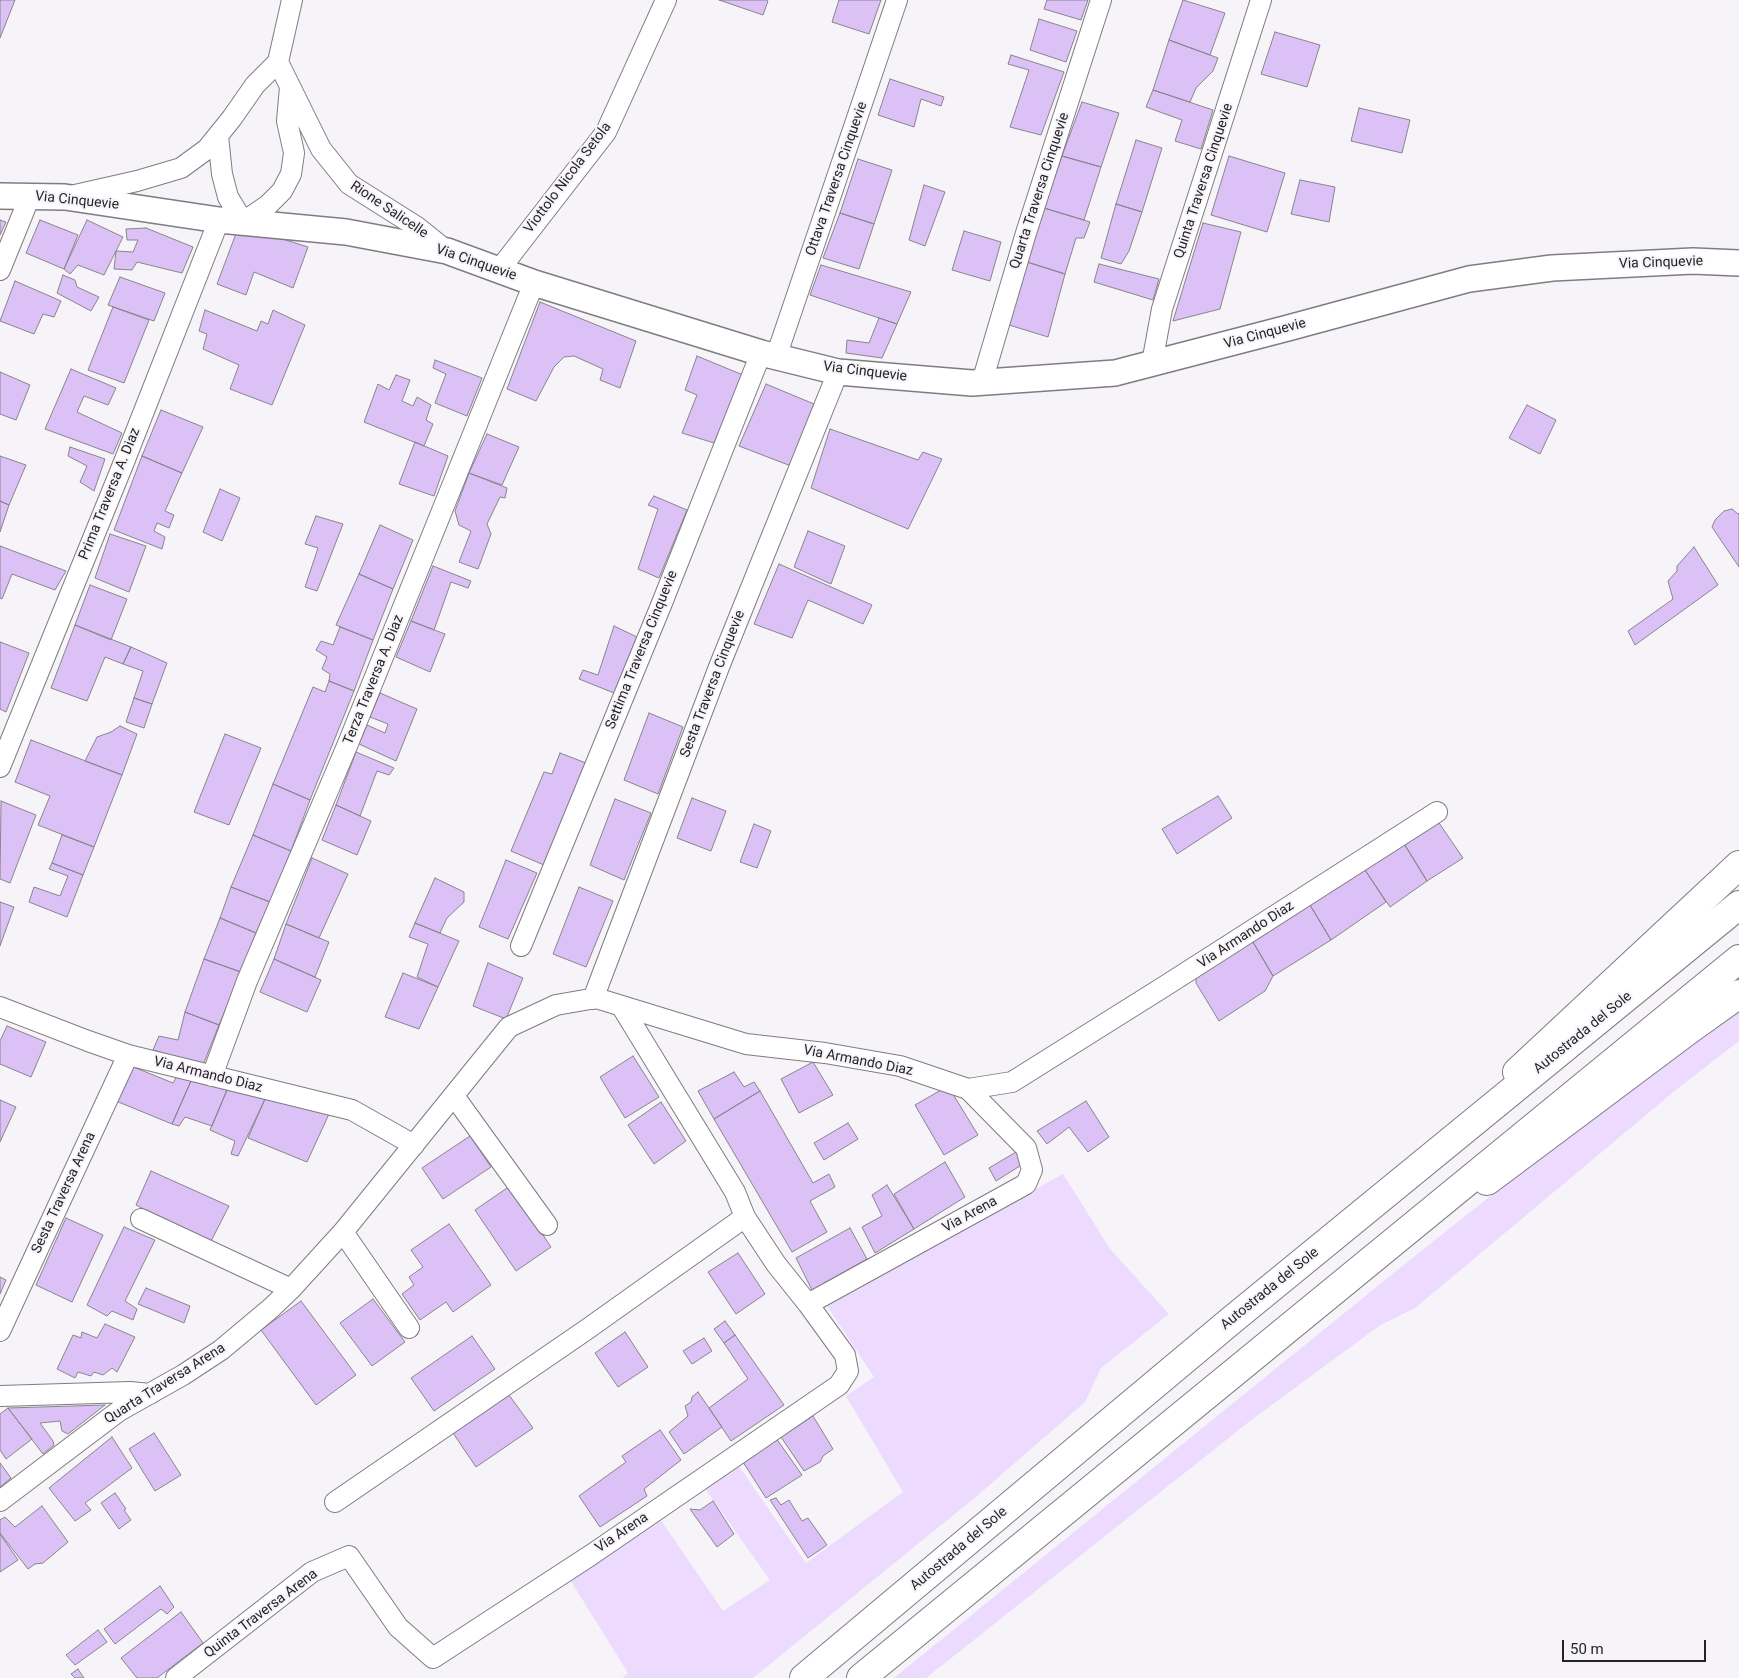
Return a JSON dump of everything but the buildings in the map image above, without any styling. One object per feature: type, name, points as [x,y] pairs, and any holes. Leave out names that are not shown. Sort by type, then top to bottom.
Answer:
[{"type":"highway","points":[[1378,1201],[1739,865]]},
{"type":"highway","name":"Autostrada del Sole","points":[[804,1678],[1232,1319],[1739,905]]},
{"type":"highway","points":[[861,1678],[1739,959]]},
{"type":"highway","points":[[1262,1350],[1739,994]]},
{"type":"street","points":[[65,197],[137,181],[181,168],[207,149],[255,85],[278,62],[292,0]]},
{"type":"street","name":"Viottolo Nicola Setola","points":[[499,270],[606,132],[666,0]]},
{"type":"street","name":"Ottava Traversa Cinquevie","points":[[769,355],[897,0]]},
{"type":"street","name":"Quarta Traversa Cinquevie","points":[[982,382],[1026,232],[1101,0]]},
{"type":"street","name":"Quinta Traversa Cinquevie","points":[[1152,363],[1162,309],[1261,0]]},
{"type":"street","name":"Rione Salicelle","points":[[278,62],[321,149],[349,184],[417,227],[447,251]]},
{"type":"street","points":[[218,136],[222,174],[228,197],[231,221],[268,205],[282,191],[291,174],[294,153],[286,121],[290,87]]},
{"type":"street","name":"Via Cinquevie","points":[[0,196],[65,197],[231,221],[346,232],[447,251],[534,283],[769,355],[838,372],[972,383],[1115,372],[1469,279],[1552,268],[1693,261],[1739,263]]},
{"type":"street","points":[[0,270],[30,196]]},
{"type":"street","name":"Prima Traversa A. Diaz","points":[[0,767],[124,462],[231,221]]},
{"type":"street","name":"Terza Traversa A. Diaz","points":[[212,1076],[247,981],[347,746],[534,283]]},
{"type":"street","name":"Settima Traversa Cinquevie","points":[[520,946],[659,612],[769,355]]},
{"type":"street","name":"Sesta Traversa Cinquevie","points":[[592,999],[719,666],[838,372]]},
{"type":"street","name":"Via Armando Diaz","points":[[343,1232],[509,1027],[556,1005],[596,998],[746,1044],[825,1053],[900,1066],[968,1090],[1012,1082],[1166,986],[1437,812]]},
{"type":"street","name":"Via Armando Diaz","points":[[0,1007],[128,1055],[352,1110],[414,1145]]},
{"type":"street","name":"Via Arena","points":[[349,1556],[398,1627],[432,1658],[591,1555],[839,1385],[848,1371],[845,1355],[776,1264],[745,1218],[735,1192],[622,1007]]},
{"type":"street","name":"Sesta Traversa Arena","points":[[0,1331],[128,1055]]},
{"type":"street","name":"Via Arena","points":[[808,1304],[1026,1184],[1032,1170],[1026,1148],[968,1090]]},
{"type":"street","points":[[454,1096],[547,1225]]},
{"type":"street","points":[[335,1502],[578,1336],[745,1218]]},
{"type":"street","points":[[141,1219],[290,1289]]},
{"type":"street","points":[[343,1232],[409,1328]]},
{"type":"street","name":"Quarta Traversa Arena","points":[[0,1501],[119,1411],[221,1350],[290,1289],[343,1232]]},
{"type":"street","points":[[0,1396],[130,1392],[150,1394]]},
{"type":"street","name":"Quinta Traversa Arena","points":[[176,1678],[312,1572],[349,1556]]},
{"type":"shaded area","points":[[1739,1003],[1739,1041],[1677,1089],[1415,1308],[1379,1326],[1250,1421],[926,1678],[894,1678],[1395,1272],[1694,1034]]},
{"type":"shaded area","points":[[1063,1174],[1110,1249],[1169,1314],[1101,1368],[1085,1402],[978,1495],[753,1678],[622,1678],[628,1673],[569,1578],[660,1519],[723,1611],[770,1580],[704,1487],[738,1465],[806,1563],[903,1492],[846,1396],[874,1377],[827,1306]]}]
